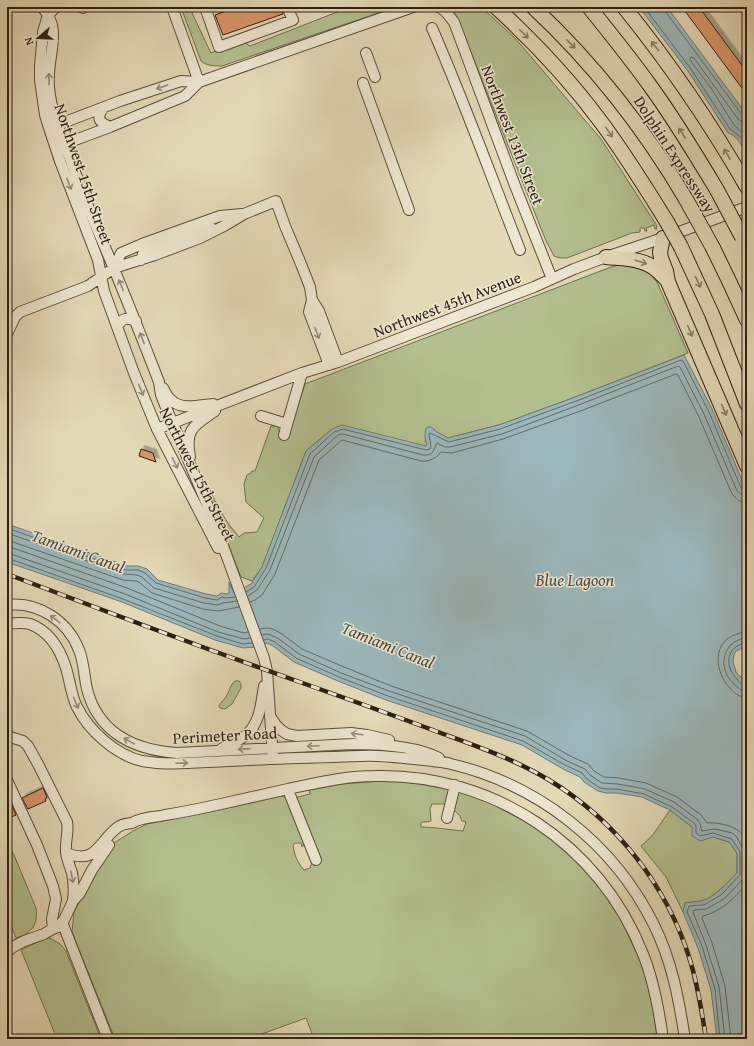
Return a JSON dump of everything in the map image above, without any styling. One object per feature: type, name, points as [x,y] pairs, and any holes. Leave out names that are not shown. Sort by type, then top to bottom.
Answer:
[{"type":"highway","points":[[496,7],[525,34],[561,73],[601,121],[632,166],[681,247],[712,314],[747,404]]},
{"type":"highway","name":"Dolphin Expressway","points":[[533,7],[575,49],[619,100],[658,154],[687,201],[713,248],[747,320]]},
{"type":"highway","name":"Dolphin Expressway","points":[[589,7],[629,57],[689,143],[717,190],[745,242]]},
{"type":"highway","points":[[624,7],[694,100],[747,187]]},
{"type":"highway","points":[[663,238],[660,252],[668,282],[747,466]]},
{"type":"highway","points":[[606,257],[628,259],[644,263],[657,270],[668,282]]},
{"type":"street","points":[[45,11],[56,7]]},
{"type":"street","points":[[172,7],[199,82]]},
{"type":"street","points":[[207,7],[206,10],[220,47],[292,20],[288,7]]},
{"type":"street","points":[[53,126],[182,81],[199,82],[413,7]]},
{"type":"street","name":"Northwest 13th Street","points":[[439,7],[445,10],[454,22],[514,183],[552,279]]},
{"type":"street","name":"Northwest 15th Street","points":[[45,11],[52,23],[53,32],[48,76],[53,109],[53,126],[98,260],[104,291],[134,373],[157,429],[236,581]]},
{"type":"street","points":[[432,28],[473,128],[520,250]]},
{"type":"street","points":[[366,53],[375,78]]},
{"type":"street","points":[[60,145],[110,127],[185,96],[199,82]]},
{"type":"street","points":[[363,83],[409,210]]},
{"type":"street","points":[[102,108],[99,114],[101,122],[110,127]]},
{"type":"street","name":"Northwest 15th Street","points":[[60,145],[136,321],[159,382],[161,395],[212,516],[264,658],[267,671],[273,758]]},
{"type":"street","points":[[7,334],[15,317],[20,312],[88,286],[114,268],[155,255],[200,238],[244,214],[276,201],[310,287],[312,300],[319,311],[333,364]]},
{"type":"street","name":"Northwest 45th Avenue","points":[[157,429],[302,374],[333,364],[534,287],[606,257],[747,207]]},
{"type":"street","points":[[114,268],[121,254],[142,244],[220,216],[244,214]]},
{"type":"street","points":[[140,260],[144,251],[221,221]]},
{"type":"street","points":[[117,327],[120,321],[124,319],[129,318],[136,321]]},
{"type":"street","points":[[284,435],[302,374]]},
{"type":"street","points":[[159,382],[168,398],[180,405],[194,406],[229,401]]},
{"type":"street","points":[[192,471],[188,443],[188,438],[191,432],[196,424],[229,401]]},
{"type":"street","points":[[261,416],[287,424]]},
{"type":"street","name":"Perimeter Road","points":[[7,605],[35,607],[54,617],[68,631],[75,641],[81,656],[87,690],[91,702],[104,722],[113,731],[134,744],[145,748],[177,753],[353,744],[390,746],[421,751],[434,755],[450,763],[496,778],[543,802],[561,814],[595,843],[615,864],[640,899],[661,940],[675,984],[685,1039]]},
{"type":"street","name":"Perimeter Road","points":[[7,624],[28,624],[40,629],[56,645],[65,666],[77,706],[81,713],[96,733],[107,744],[122,753],[139,760],[159,763],[273,758],[378,756],[450,763]]},
{"type":"street","points":[[215,751],[246,735],[256,722],[260,713],[267,671]]},
{"type":"street","points":[[270,716],[276,725],[287,734],[296,736],[351,733],[389,740],[421,751]]},
{"type":"street","points":[[7,736],[23,741],[28,746],[40,766],[65,817],[68,826],[66,853],[73,878],[74,889],[73,901],[70,910],[58,927],[15,945],[7,952]]},
{"type":"street","points":[[66,853],[80,857],[88,855],[96,850],[116,829],[126,823],[132,823],[142,819],[202,808],[340,778],[376,776],[411,777],[455,785],[495,800],[527,816],[547,829],[560,840],[598,877],[622,910],[644,955],[656,994],[663,1039]]},
{"type":"street","points":[[7,780],[38,845],[53,886],[56,899],[52,918],[53,928]]},
{"type":"street","points":[[447,818],[455,785]]},
{"type":"street","points":[[288,790],[316,860]]},
{"type":"street","points":[[73,901],[80,893],[92,870],[109,844],[129,828],[132,823]]},
{"type":"street","points":[[62,922],[108,1039]]},
{"type":"green space","points":[[181,7],[196,7],[192,13],[211,53],[242,41],[250,46],[350,7],[396,7],[222,66],[213,66],[201,61]]},
{"type":"green space","points":[[450,7],[481,7],[515,38],[601,139],[657,226],[657,229],[655,229],[654,225],[646,228],[647,231],[645,231],[644,228],[640,228],[640,232],[632,233],[567,258],[554,256],[546,241],[457,17]]},
{"type":"green space","points":[[623,264],[642,269],[650,274],[657,282],[688,353],[499,425],[448,438],[433,429],[425,440],[426,446],[332,429],[306,451],[262,567],[252,581],[241,577],[207,489],[209,487],[222,514],[239,537],[244,533],[257,532],[264,518],[246,502],[244,484],[247,475],[252,471],[255,471],[271,426],[277,426],[279,433],[288,437],[305,384],[611,267]]},
{"type":"green space","points":[[235,681],[239,681],[241,688],[232,704],[225,709],[220,708],[219,706]]},
{"type":"green space","points":[[395,780],[448,789],[450,791],[449,804],[432,804],[430,809],[431,821],[421,822],[421,827],[463,831],[466,822],[462,821],[460,816],[452,808],[458,792],[488,802],[530,824],[553,839],[577,860],[598,885],[619,916],[647,975],[645,976],[652,997],[657,1039],[314,1039],[306,1018],[248,1039],[115,1039],[72,932],[74,912],[99,866],[114,843],[147,824],[281,796],[290,801],[305,843],[302,847],[301,843],[295,843],[293,846],[297,859],[304,870],[310,868],[312,862],[294,798],[310,794],[309,790],[342,784]]},
{"type":"green space","points":[[670,810],[692,827],[713,837],[729,842],[737,853],[737,873],[706,900],[685,903],[683,912],[666,877],[641,846],[652,836]]},
{"type":"green space","points":[[7,841],[36,908],[36,919],[33,927],[27,933],[16,938],[7,915]]},
{"type":"green space","points":[[48,937],[60,944],[66,951],[101,1039],[57,1039],[21,950]]},
{"type":"water","points":[[639,7],[667,7],[747,115],[747,153],[737,139],[728,133],[688,71]]},
{"type":"water","name":"Blue Lagoon","points":[[684,355],[712,409],[747,492],[747,646],[736,651],[733,662],[736,672],[747,684],[747,1039],[717,1039],[711,990],[698,948],[683,912],[685,903],[706,900],[737,873],[737,853],[729,842],[713,837],[700,841],[692,836],[692,827],[670,810],[642,797],[598,791],[584,782],[580,777],[563,769],[522,745],[386,700],[338,681],[294,662],[267,643],[256,647],[243,648],[215,640],[122,602],[7,562],[7,524],[127,566],[138,566],[147,569],[158,580],[217,596],[221,593],[229,593],[229,582],[234,593],[251,584],[262,567],[306,451],[332,429],[342,425],[426,446],[425,433],[427,427],[431,427],[448,438],[499,425]]},
{"type":"building","points":[[237,7],[280,7],[283,14],[223,35],[215,15]]},
{"type":"building","points":[[690,7],[699,7],[747,72],[747,95],[685,11]]},
{"type":"building","points":[[141,449],[153,453],[156,462],[139,456]]},
{"type":"building","points":[[43,788],[47,797],[45,799],[46,801],[28,809],[22,798]]},
{"type":"building","points":[[11,803],[16,815],[7,819],[7,805]]},
{"type":"railway","points":[[7,574],[186,641],[481,748],[509,759],[549,780],[596,814],[636,857],[653,881],[668,906],[680,932],[690,960],[698,989],[706,1039]]},
{"type":"water label","name":"Tamiami Canal","points":[[78,551]]},
{"type":"water label","name":"Tamiami Canal","points":[[388,645]]}]
